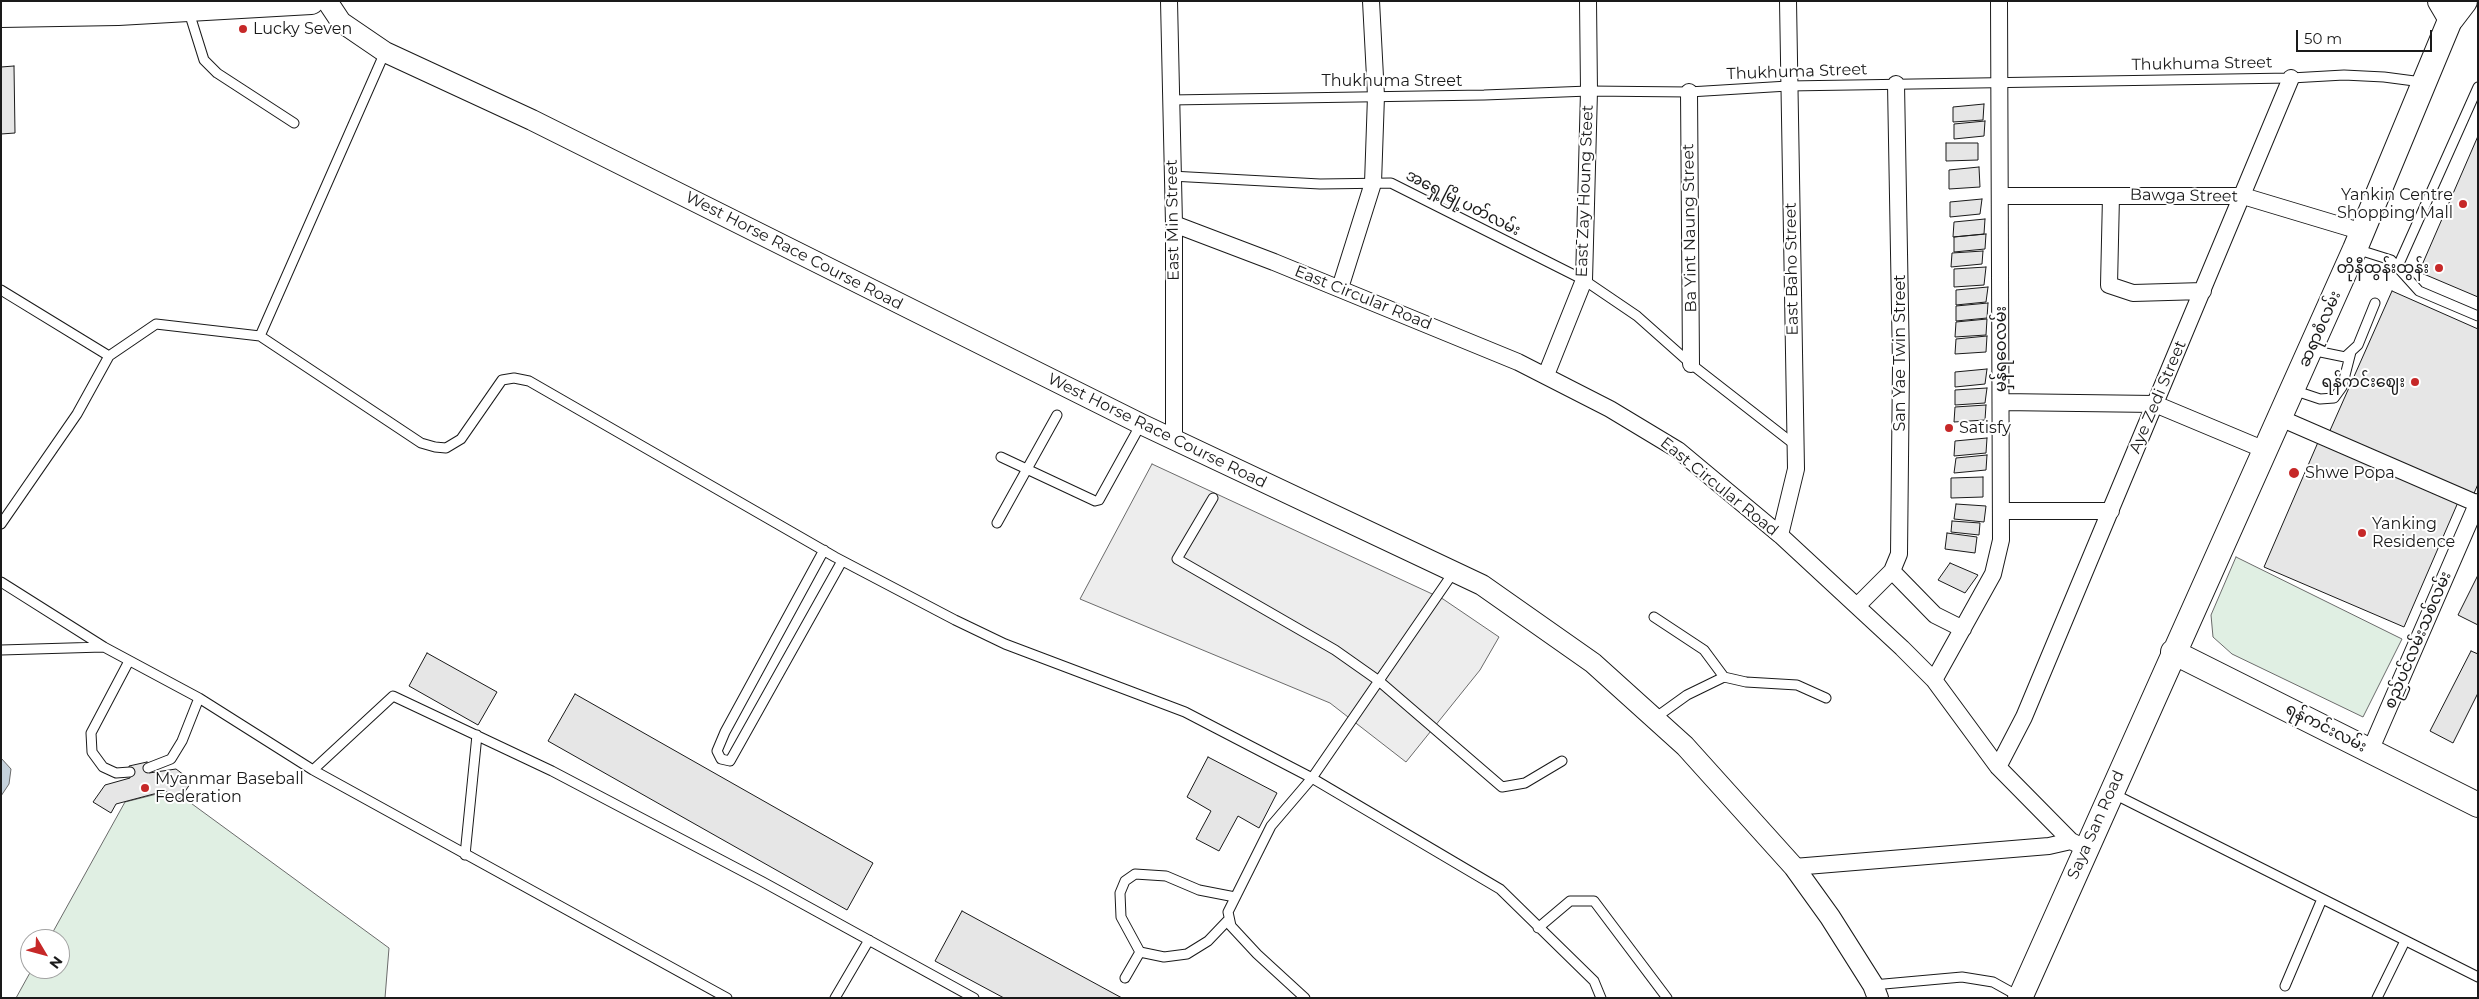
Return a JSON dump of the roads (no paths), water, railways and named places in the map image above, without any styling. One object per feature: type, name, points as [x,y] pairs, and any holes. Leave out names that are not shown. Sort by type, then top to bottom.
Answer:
[{"type":"main road","points":[[1,14],[118,12],[187,6],[311,1]]},
{"type":"main road","name":"ဆရာစံလမ်း","points":[[2173,652],[2359,240],[2453,6]]},
{"type":"main road","name":"ရန်ကင်းလမ်း","points":[[2173,652],[2478,805]]},
{"type":"main road","name":"Saya San Road","points":[[2020,998],[2078,844],[2111,792],[2173,652]]},
{"type":"street","name":"West Horse Race Course Road","points":[[327,1],[341,22],[385,52],[532,120],[1141,424],[1453,573],[1482,585],[1593,662],[1685,746],[1794,867],[1876,991]]},
{"type":"street","name":"East Min Street","points":[[1169,1],[1171,176],[1174,224],[1174,439]]},
{"type":"street","points":[[1340,288],[1373,183],[1376,96],[1371,1]]},
{"type":"street","name":"East Zay Houng Steet","points":[[1546,375],[1584,280],[1589,91],[1588,1]]},
{"type":"street","name":"East Baho Street","points":[[1780,535],[1796,469],[1788,1]]},
{"type":"street","name":"မှန်ရဝေလမ်း","points":[[1934,680],[1993,574],[2001,540],[1999,1]]},
{"type":"street","name":"Aye Zedi Street","points":[[1998,767],[2024,716],[2292,78]]},
{"type":"street","name":"San Yae Twin Street","points":[[1857,606],[1892,570],[1899,554],[1901,375],[1896,84]]},
{"type":"street","name":"Ba Yint Naung Street","points":[[1689,92],[1691,364]]},
{"type":"street","name":"Bawga Street","points":[[2000,196],[2243,196],[2359,240]]},
{"type":"street","points":[[2111,196],[2108,285],[2134,293],[2203,291]]},
{"type":"street","name":"East Circular Road","points":[[1174,224],[1340,288],[1546,375],[1610,409],[1678,450],[1780,535],[1934,680],[1998,767],[2078,844]]},
{"type":"street","points":[[2001,402],[2155,404],[2265,450]]},
{"type":"street","points":[[2280,418],[2477,503]]},
{"type":"street","name":"စည်ပင်လမ်းသစ်လမ်း","points":[[2370,751],[2477,503]]},
{"type":"street","points":[[2001,511],[2110,511]]},
{"type":"street","points":[[1892,570],[1935,615],[1963,629]]},
{"type":"street","points":[[1794,867],[2078,844]]},
{"type":"lane","points":[[187,6],[192,28],[204,60],[217,73],[294,123]]},
{"type":"lane","points":[[260,336],[385,52]]},
{"type":"lane","name":"Thukhuma Street","points":[[1170,100],[1484,95],[1589,91],[1689,92],[1788,86],[2292,78],[2344,75],[2384,77],[2423,82]]},
{"type":"lane","points":[[2398,266],[2478,87]]},
{"type":"lane","name":"အရှေ့မြို့ပတ်လမ်း","points":[[1171,176],[1320,184],[1391,183],[1584,280],[1637,316],[1691,364],[1795,445]]},
{"type":"lane","points":[[2359,240],[2392,260],[2419,291],[2478,316]]},
{"type":"lane","points":[[1,290],[109,356]]},
{"type":"lane","points":[[2310,350],[2345,357],[2358,345],[2375,303]]},
{"type":"lane","points":[[1,524],[77,414],[109,356],[156,324],[260,336],[421,443],[435,447],[446,448],[461,439],[502,380],[514,378],[529,381],[842,561],[1005,644],[1185,712],[1312,778],[1500,889],[1594,981],[1601,998]]},
{"type":"lane","points":[[2292,390],[2320,399],[2334,398],[2342,387],[2351,352]]},
{"type":"lane","points":[[997,523],[1057,415]]},
{"type":"lane","points":[[1001,457],[1095,501],[1099,500],[1141,424]]},
{"type":"lane","points":[[1213,498],[1177,559],[1335,650],[1379,681],[1502,787],[1525,784],[1562,761]]},
{"type":"lane","points":[[824,550],[725,732],[717,751],[721,759],[730,761],[842,561]]},
{"type":"lane","points":[[1305,998],[1257,954],[1231,926],[1228,912],[1271,826],[1312,778],[1453,573]]},
{"type":"lane","points":[[1,582],[104,647],[199,698],[313,770],[727,998]]},
{"type":"lane","points":[[1654,617],[1704,650],[1724,677]]},
{"type":"lane","points":[[1,650],[104,647]]},
{"type":"lane","points":[[129,661],[91,733],[92,752],[103,768],[116,773],[130,772]]},
{"type":"lane","points":[[1655,718],[1687,694],[1724,677],[1746,682],[1797,686],[1826,698]]},
{"type":"lane","points":[[313,770],[393,696],[561,775],[974,998]]},
{"type":"lane","points":[[148,768],[171,759],[182,741],[199,698]]},
{"type":"lane","points":[[465,855],[477,735]]},
{"type":"lane","points":[[2111,792],[2478,977]]},
{"type":"lane","points":[[1229,919],[1208,941],[1187,954],[1164,957],[1140,952],[1121,917],[1120,893],[1125,881],[1134,874],[1166,876],[1199,890],[1235,897]]},
{"type":"lane","points":[[2285,986],[2322,899]]},
{"type":"lane","points":[[1538,928],[1570,902],[1594,901],[1667,998]]},
{"type":"lane","points":[[835,998],[869,940]]},
{"type":"lane","points":[[2377,998],[2405,941]]},
{"type":"lane","points":[[1125,978],[1140,952]]},
{"type":"lane","points":[[1876,991],[1962,977],[1993,982],[2020,998]]},
{"type":"place","name":"Lucky Seven","points":[[243,29]]},
{"type":"place","name":"Yankin Centre Shopping Mall","points":[[2463,204]]},
{"type":"place","name":"တိုနီထွန်းထွန်း","points":[[2439,268]]},
{"type":"place","name":"ရန်ကင်းဈေး","points":[[2415,382]]},
{"type":"place","name":"Satisfy","points":[[1949,428]]},
{"type":"place","name":"Shwe Popa","points":[[2294,473]]},
{"type":"place","name":"Yanking Residence","points":[[2362,533]]},
{"type":"place","name":"Myanmar Baseball Federation","points":[[145,788]]}]
